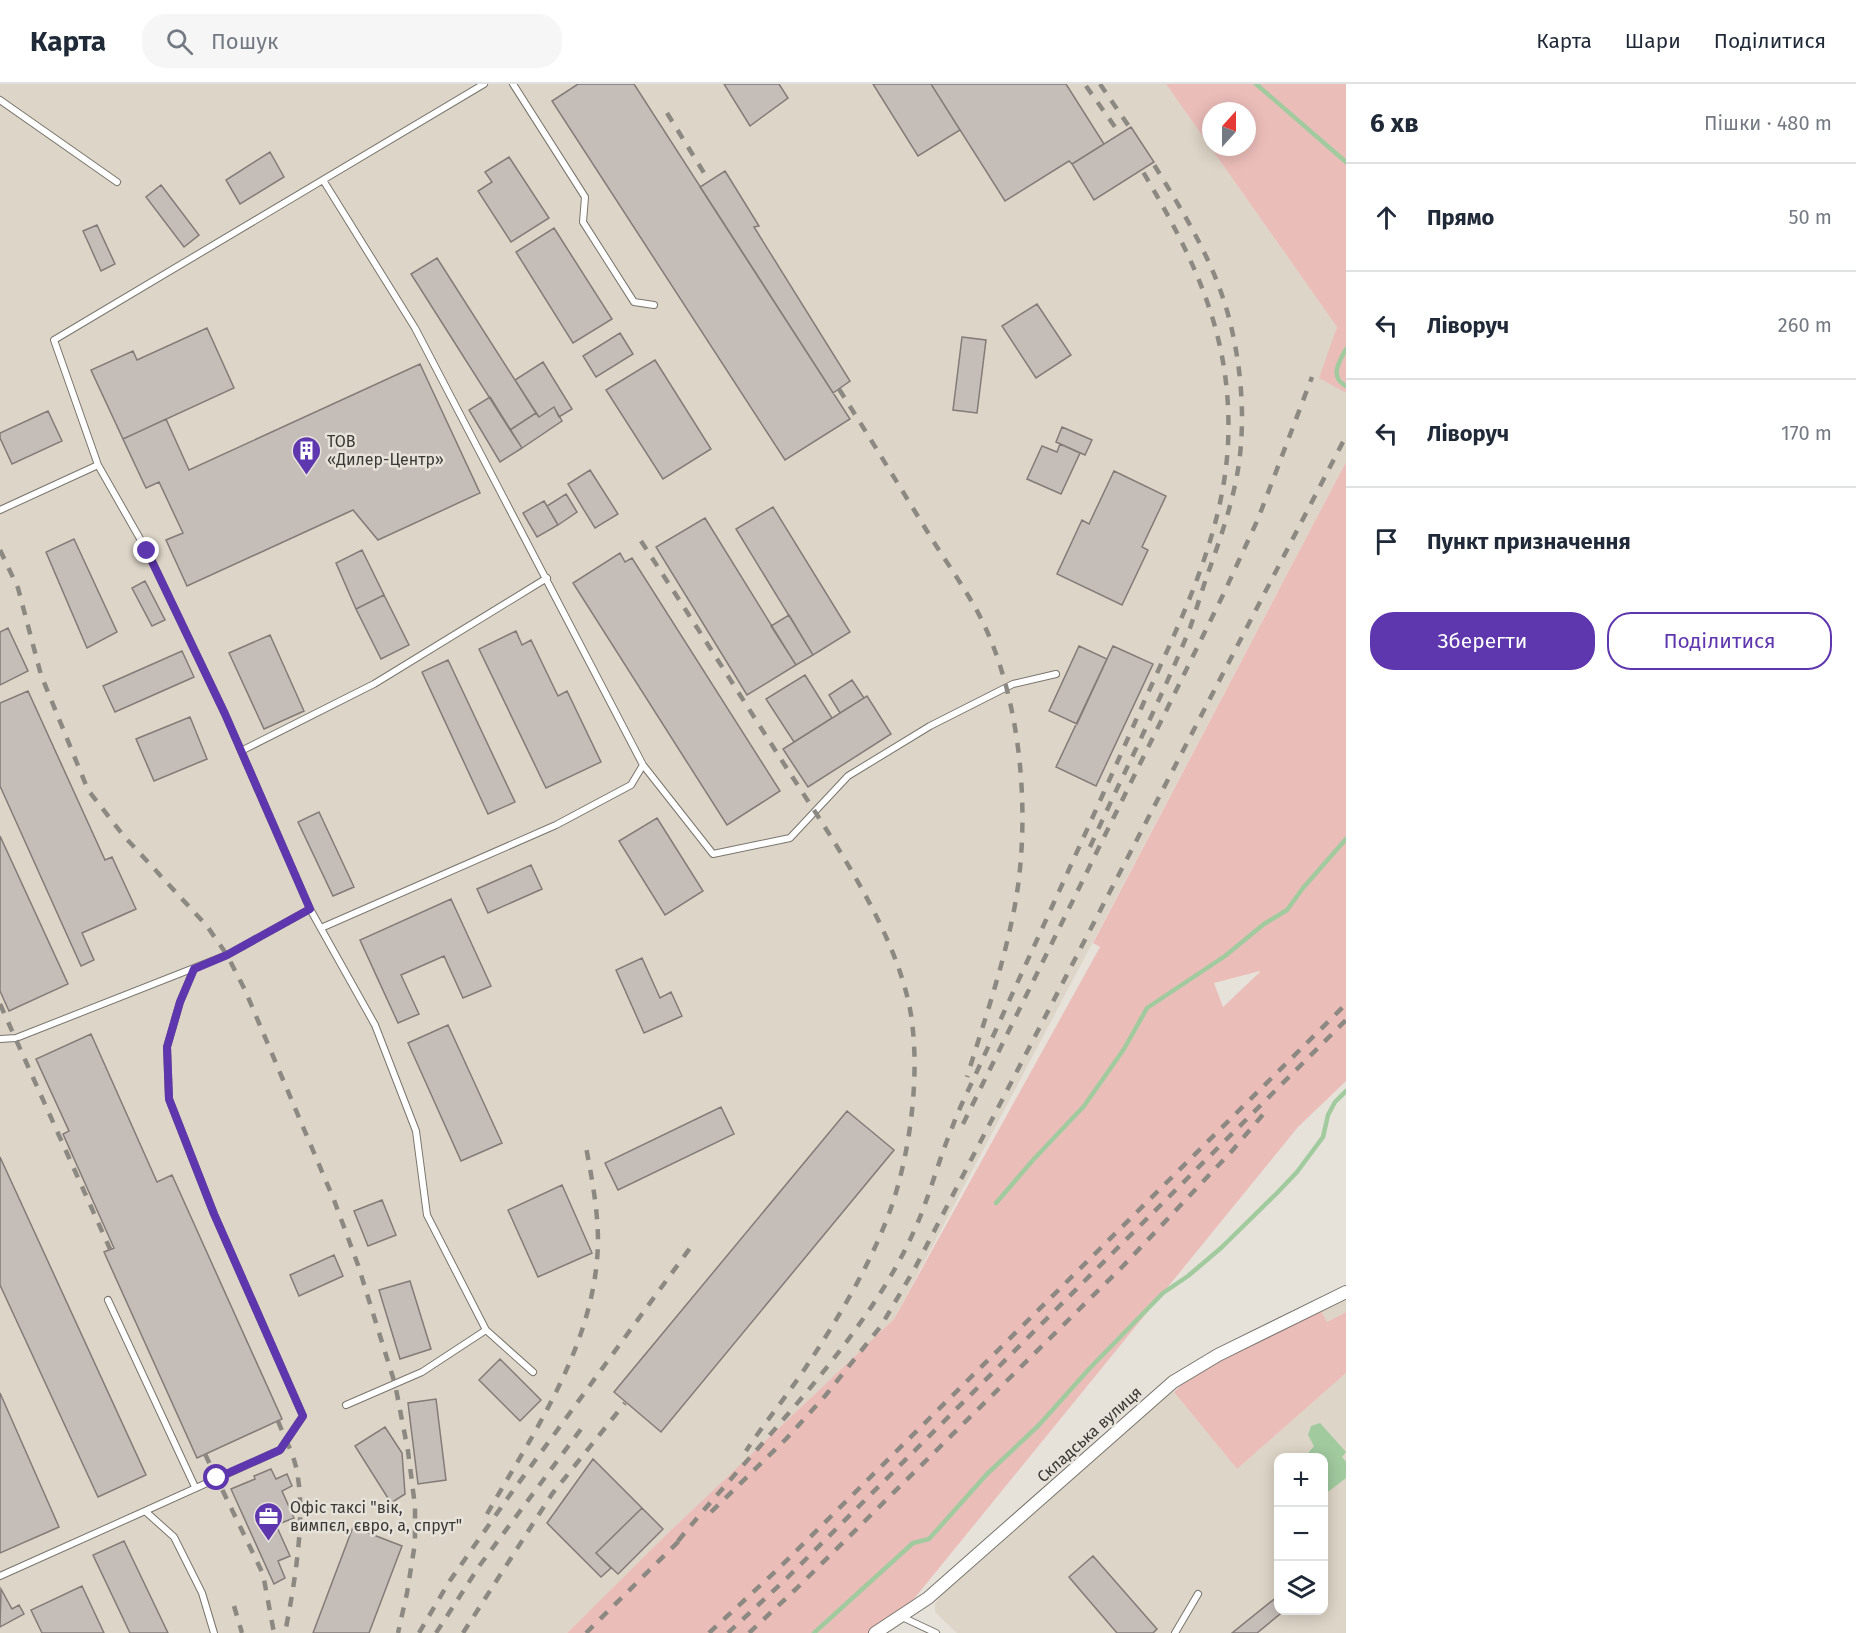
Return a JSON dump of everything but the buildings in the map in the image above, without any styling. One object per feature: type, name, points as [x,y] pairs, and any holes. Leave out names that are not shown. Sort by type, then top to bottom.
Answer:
[{"type":"street","name":"Складська вулиця","points":[[875,1633],[928,1598],[1173,1382],[1218,1355],[1346,1292]]},
{"type":"lane","points":[[484,84],[54,340],[98,465],[147,551],[241,751],[310,909],[375,1025],[416,1131],[427,1215],[486,1329],[533,1372]]},
{"type":"lane","points":[[513,84],[585,197],[583,222],[634,302],[654,305]]},
{"type":"lane","points":[[0,100],[117,182]]},
{"type":"lane","points":[[323,180],[415,327],[643,765],[713,854],[789,838],[848,776],[930,726],[1013,684],[1056,674]]},
{"type":"lane","points":[[0,510],[98,465]]},
{"type":"lane","points":[[241,751],[374,684],[547,578]]},
{"type":"lane","points":[[321,928],[556,825],[631,785],[643,765]]},
{"type":"lane","points":[[0,1039],[16,1038],[194,969],[227,955],[310,909]]},
{"type":"lane","points":[[0,1576],[280,1450],[303,1416],[214,1214],[169,1099],[167,1047],[180,1002],[194,969]]},
{"type":"lane","points":[[108,1300],[195,1487]]},
{"type":"lane","points":[[346,1405],[422,1372],[486,1329]]},
{"type":"lane","points":[[145,1511],[174,1537],[202,1593],[214,1633]]},
{"type":"lane","points":[[1175,1633],[1198,1594]]},
{"type":"lane","points":[[901,1617],[936,1633]]},
{"type":"shaded area","points":[[0,84],[1166,84],[1202,135],[1202,156],[1217,156],[1337,327],[1320,378],[1346,393],[1346,462],[894,1319],[668,1533],[567,1633],[0,1633]]},
{"type":"shaded area","points":[[1166,84],[1346,84],[1346,393],[1319,378],[1337,327],[1217,156],[1256,156],[1256,102],[1202,102],[1202,135]]},
{"type":"shaded area","points":[[1346,462],[1346,1081],[1298,1127],[900,1616],[872,1633],[567,1633],[668,1533],[894,1319],[1100,947],[1093,943]],"holes":[[[1260,972],[1223,1007],[1214,983]]]},
{"type":"shaded area","points":[[1346,1298],[1346,1312],[1327,1322],[1321,1311]]},
{"type":"shaded area","points":[[1321,1311],[1327,1322],[1346,1312],[1346,1373],[1237,1469],[1174,1392],[1212,1365]]},
{"type":"shaded area","points":[[1346,1373],[1346,1633],[957,1633],[935,1612],[935,1604],[948,1586],[1167,1393],[1174,1392],[1237,1469]]},
{"type":"shaded area","points":[[1320,1423],[1346,1452],[1342,1457],[1346,1462],[1346,1478],[1328,1492],[1328,1453],[1308,1453],[1314,1446],[1308,1435],[1311,1426]]},
{"type":"waterway","points":[[1256,84],[1346,162]]},
{"type":"waterway","points":[[1346,349],[1337,369],[1338,378],[1346,386]]},
{"type":"waterway","points":[[996,1203],[1084,1106],[1124,1049],[1147,1008],[1225,956],[1264,924],[1287,910],[1346,839]]},
{"type":"waterway","points":[[814,1633],[913,1543],[929,1539],[987,1474],[1039,1425],[1089,1369],[1163,1293],[1188,1276],[1221,1248],[1278,1192],[1297,1172],[1323,1137],[1328,1115],[1335,1102],[1346,1091]]},
{"type":"railway","points":[[1100,84],[1130,128]]},
{"type":"railway","points":[[1086,86],[1120,134]]},
{"type":"railway","points":[[667,113],[709,181]]},
{"type":"railway","points":[[1090,847],[1190,628],[1228,511],[1237,478],[1241,444],[1242,400],[1239,370],[1225,304],[1199,242],[1153,163]]},
{"type":"railway","points":[[678,1541],[844,1346],[901,1258],[923,1210],[959,1109],[1166,654],[1207,551],[1217,516],[1228,444],[1228,405],[1224,369],[1217,334],[1194,268],[1142,170]]},
{"type":"railway","points":[[963,1124],[1223,595],[1258,519],[1312,377]]},
{"type":"railway","points":[[839,389],[976,609],[992,643],[1014,720],[1020,761],[1022,802],[1022,843],[1018,883],[1003,960],[967,1077]]},
{"type":"railway","points":[[711,1512],[786,1439],[825,1396],[881,1326],[915,1268],[1346,436]]},
{"type":"railway","points":[[641,541],[859,884],[876,915],[902,978],[913,1033],[914,1083],[909,1136],[891,1208],[874,1249],[830,1330],[799,1378],[746,1451]]},
{"type":"railway","points":[[0,550],[18,588],[41,675],[88,790],[123,835],[207,926],[227,955],[245,990],[334,1200],[358,1265],[395,1384],[408,1451],[415,1506],[415,1543],[398,1633]]},
{"type":"railway","points":[[0,1004],[110,1249]]},
{"type":"railway","points":[[709,1633],[777,1570],[1346,1004]]},
{"type":"railway","points":[[728,1633],[786,1579],[1346,1020]]},
{"type":"railway","points":[[749,1633],[1123,1266],[1231,1152],[1266,1111]]},
{"type":"railway","points":[[487,1514],[543,1418],[575,1350],[587,1315],[595,1279],[598,1230],[586,1147]]},
{"type":"railway","points":[[419,1633],[449,1582],[507,1499],[693,1244]]},
{"type":"railway","points":[[463,1633],[552,1494],[625,1403]]},
{"type":"railway","points":[[278,1421],[295,1463],[300,1496],[298,1555],[285,1633]]},
{"type":"railway","points":[[436,1633],[480,1565],[581,1429]]},
{"type":"railway","points":[[205,1454],[263,1574],[274,1633]]},
{"type":"railway","points":[[586,1633],[684,1536]]},
{"type":"railway","points":[[234,1606],[242,1633]]},
{"type":"place","name":"ТОВ «Дилер-Центр»","points":[[306,476]]},
{"type":"place","name":"Офіс таксі \"вік, вимпєл, євро, а, спрут\"","points":[[269,1542]]},
{"type":"route","points":[[147,551],[225,714],[310,909],[227,955],[194,969],[180,1002],[167,1047],[169,1099],[214,1214],[303,1416],[280,1450],[217,1478]]}]
